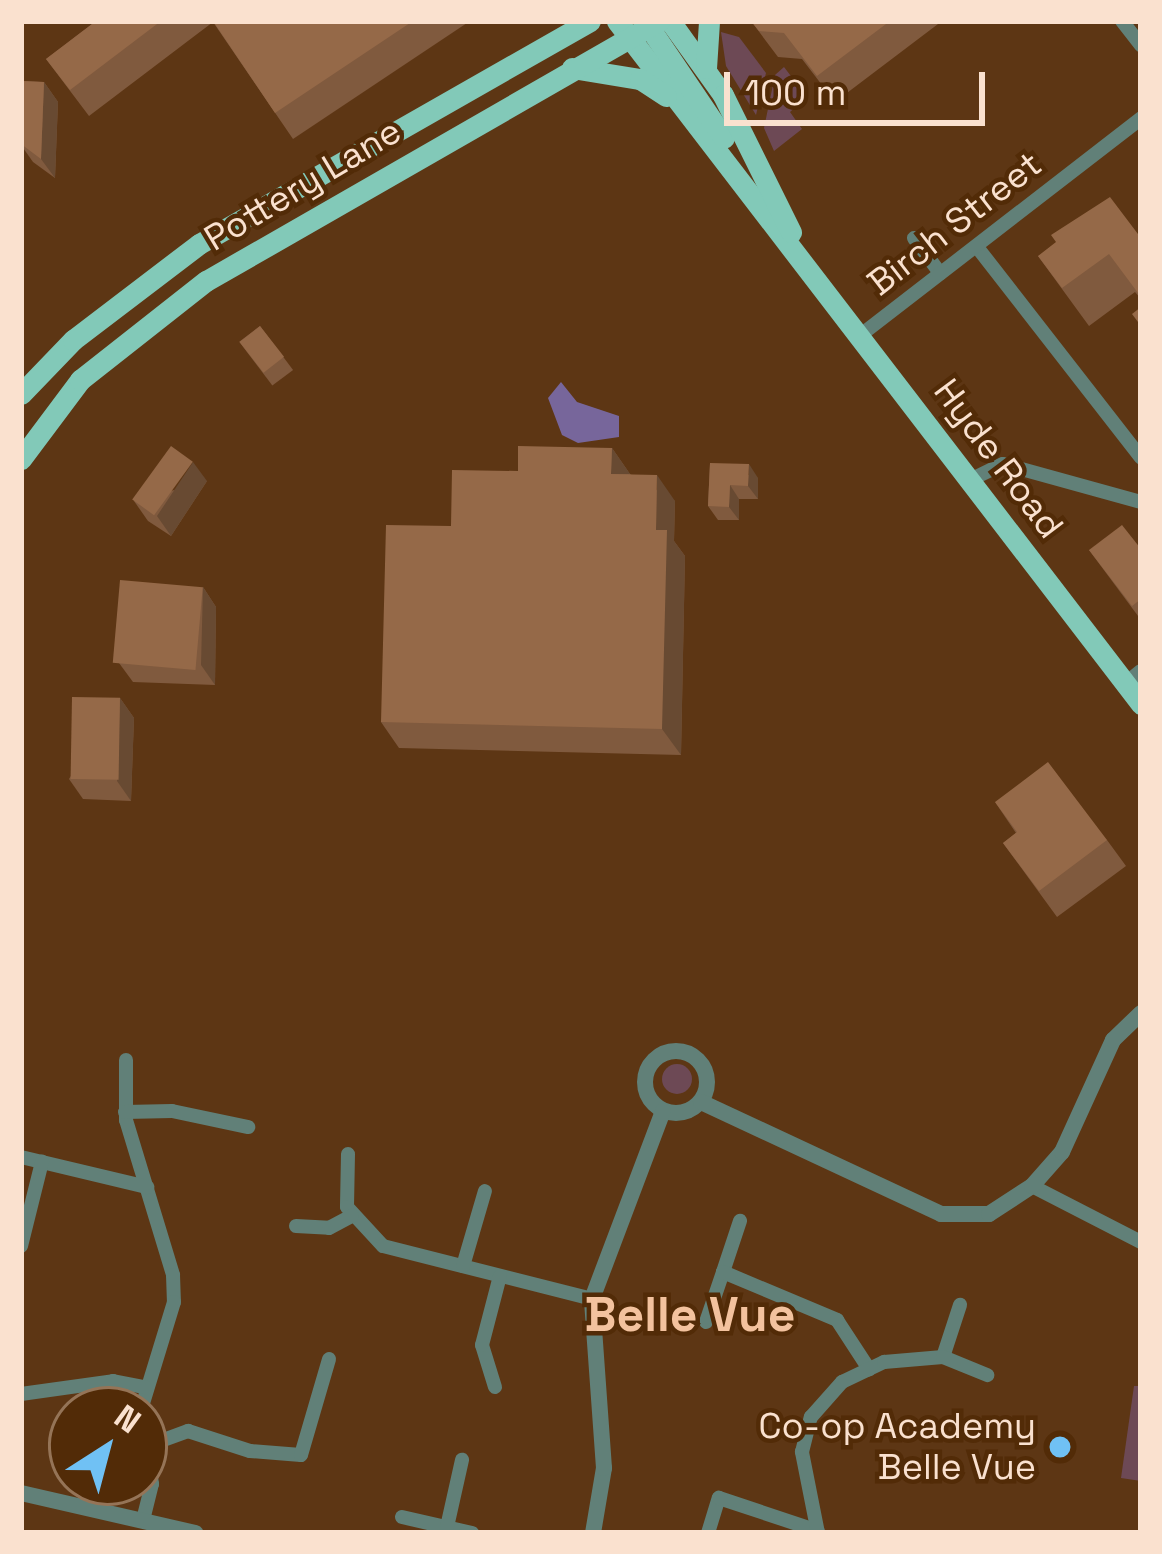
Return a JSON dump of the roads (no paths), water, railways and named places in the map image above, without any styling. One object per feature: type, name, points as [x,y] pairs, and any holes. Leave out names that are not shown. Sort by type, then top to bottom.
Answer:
[{"type":"highway","points":[[535,51],[556,21]]},
{"type":"highway","name":"Pottery Lane","points":[[21,394],[74,340],[199,244],[590,21]]},
{"type":"highway","points":[[706,70],[709,21]]},
{"type":"highway","points":[[643,24],[702,100],[736,173]]},
{"type":"highway","name":"Pottery Lane","points":[[24,445],[80,380],[206,281],[643,24]]},
{"type":"highway","name":"Hyde Road","points":[[643,24],[706,70],[802,254]]},
{"type":"highway","name":"Hyde Road","points":[[643,24],[736,173],[972,479],[1133,677],[1141,704]]},
{"type":"highway","points":[[571,68],[649,83],[711,137]]},
{"type":"street","points":[[1122,21],[1141,45]]},
{"type":"street","name":"Birch Street","points":[[862,334],[1141,118]]},
{"type":"street","points":[[914,238],[940,273]]},
{"type":"street","points":[[977,247],[1141,458]]},
{"type":"street","points":[[972,479],[1003,464],[1141,502]]},
{"type":"street","points":[[701,1102],[941,1214],[989,1214],[1032,1186],[1062,1152],[1113,1040],[1141,1013]]},
{"type":"street","points":[[684,1052],[701,1063],[707,1082],[701,1102],[684,1113],[663,1111],[648,1097],[645,1077],[664,1053],[684,1052]]},
{"type":"street","points":[[126,1060],[125,1112],[174,1302],[145,1386]]},
{"type":"street","points":[[593,1533],[604,1468],[592,1299],[663,1111]]},
{"type":"street","points":[[125,1112],[172,1112],[248,1127]]},
{"type":"street","points":[[348,1154],[342,1179],[352,1216],[383,1246],[592,1299]]},
{"type":"street","points":[[21,1156],[147,1187]]},
{"type":"street","points":[[21,1246],[42,1162]]},
{"type":"street","points":[[1032,1186],[1141,1242]]},
{"type":"street","points":[[463,1266],[485,1191]]},
{"type":"street","points":[[296,1226],[328,1228],[352,1216]]},
{"type":"street","points":[[706,1322],[740,1220]]},
{"type":"street","points":[[723,1272],[837,1320],[869,1370]]},
{"type":"street","points":[[495,1387],[482,1345],[500,1276]]},
{"type":"street","points":[[943,1357],[960,1305]]},
{"type":"street","points":[[818,1532],[802,1452],[812,1418],[842,1382],[869,1370],[943,1357],[987,1376]]},
{"type":"street","points":[[168,1438],[188,1431],[250,1451],[301,1455],[329,1359]]},
{"type":"street","points":[[78,1386],[113,1381],[140,1386]]},
{"type":"street","points":[[447,1527],[463,1460]]},
{"type":"street","points":[[21,1493],[196,1533]]},
{"type":"street","points":[[709,1533],[719,1498],[818,1532]]},
{"type":"street","points":[[143,1520],[146,1506]]},
{"type":"street","points":[[402,1517],[472,1533]]},
{"type":"place","name":"Co-op Academy Belle Vue","points":[[1060,1447]]},
{"type":"district","name":"Belle Vue","points":[[690,1315]]}]
